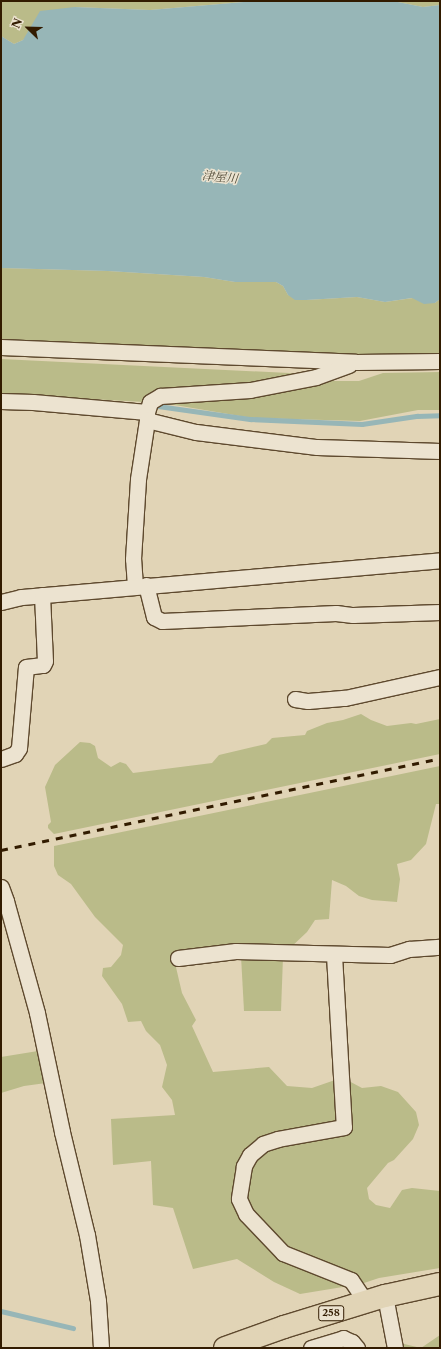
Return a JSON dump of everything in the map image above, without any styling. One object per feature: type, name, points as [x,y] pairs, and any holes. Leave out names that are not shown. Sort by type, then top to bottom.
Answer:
[{"type":"highway","name":"258","points":[[225,1348],[284,1327],[375,1299],[440,1284]]},
{"type":"street","points":[[1,347],[356,362],[440,361]]},
{"type":"street","points":[[356,362],[316,377],[250,390],[160,396],[150,402],[138,478],[133,559],[140,586],[154,617],[162,621],[336,613],[368,615],[440,612]]},
{"type":"street","points":[[1,401],[33,402],[147,416],[196,432],[317,447],[440,451]]},
{"type":"street","points":[[1,602],[21,597],[440,560]]},
{"type":"street","points":[[1,759],[15,754],[19,748],[26,667],[43,665],[45,661],[42,595]]},
{"type":"street","points":[[296,699],[308,700],[345,698],[440,677]]},
{"type":"street","points":[[1,887],[37,1013],[62,1132],[88,1236],[98,1301],[101,1348]]},
{"type":"street","points":[[178,958],[236,951],[334,955],[390,954],[409,950],[440,947]]},
{"type":"street","points":[[334,955],[344,1127],[278,1139],[263,1144],[250,1155],[244,1166],[239,1200],[246,1214],[283,1253],[351,1280],[375,1299],[395,1348]]},
{"type":"street","points":[[311,1348],[343,1338],[352,1342],[357,1348]]},
{"type":"green space","points":[[1,1],[255,1],[150,10],[75,7],[23,40],[14,44],[1,36]]},
{"type":"green space","points":[[393,1],[440,1],[440,5],[423,7]]},
{"type":"green space","points":[[1,268],[108,271],[204,277],[235,282],[276,282],[283,286],[288,295],[306,300],[357,297],[385,302],[413,298],[435,303],[440,299],[440,354],[356,355],[1,340]]},
{"type":"green space","points":[[1,359],[309,374],[144,402],[1,394]]},
{"type":"green space","points":[[440,372],[440,410],[418,410],[360,421],[252,418],[157,402],[318,381],[359,381],[383,373]]},
{"type":"green space","points":[[361,714],[371,720],[387,726],[411,723],[416,724],[440,719],[440,754],[54,834],[48,828],[48,825],[51,822],[45,787],[55,765],[80,742],[90,743],[95,746],[98,758],[111,767],[120,762],[126,764],[133,773],[212,763],[219,755],[266,744],[272,738],[305,735],[307,731],[327,723]]},
{"type":"green space","points":[[440,766],[440,804],[436,804],[426,844],[411,860],[397,864],[400,879],[397,902],[372,900],[359,896],[346,886],[332,880],[329,919],[315,920],[307,932],[289,949],[175,963],[182,993],[196,1020],[192,1026],[213,1072],[269,1067],[287,1086],[312,1088],[335,1080],[347,1080],[362,1088],[381,1086],[398,1092],[416,1112],[419,1125],[413,1139],[394,1160],[388,1163],[367,1188],[369,1199],[376,1205],[390,1208],[402,1190],[412,1188],[440,1191],[440,1268],[379,1278],[361,1284],[300,1294],[274,1282],[237,1259],[193,1269],[173,1208],[153,1205],[151,1161],[113,1165],[111,1119],[175,1115],[172,1100],[162,1087],[167,1065],[160,1045],[146,1031],[141,1021],[128,1022],[122,1004],[102,976],[103,968],[111,967],[121,955],[123,945],[95,917],[71,884],[58,875],[54,866],[54,846]]},
{"type":"green space","points":[[241,956],[283,957],[281,1011],[244,1011]]},
{"type":"green space","points":[[38,1051],[46,1083],[24,1086],[1,1093],[1,1057]]},
{"type":"green space","points":[[440,1335],[440,1348],[421,1348]]},
{"type":"green space","points":[[400,1343],[421,1348],[401,1348]]},
{"type":"water","name":"津屋川","points":[[255,1],[393,1],[423,7],[440,5],[440,299],[435,303],[424,304],[412,298],[385,302],[357,297],[295,300],[288,295],[283,286],[276,282],[235,282],[204,277],[108,271],[1,268],[1,36],[14,44],[23,40],[40,11],[75,7],[150,10]]},
{"type":"waterway","points":[[158,406],[251,419],[362,424],[417,416],[440,415]]},
{"type":"waterway","points":[[1,1311],[73,1328]]},
{"type":"railway","points":[[1,850],[440,758]]}]
